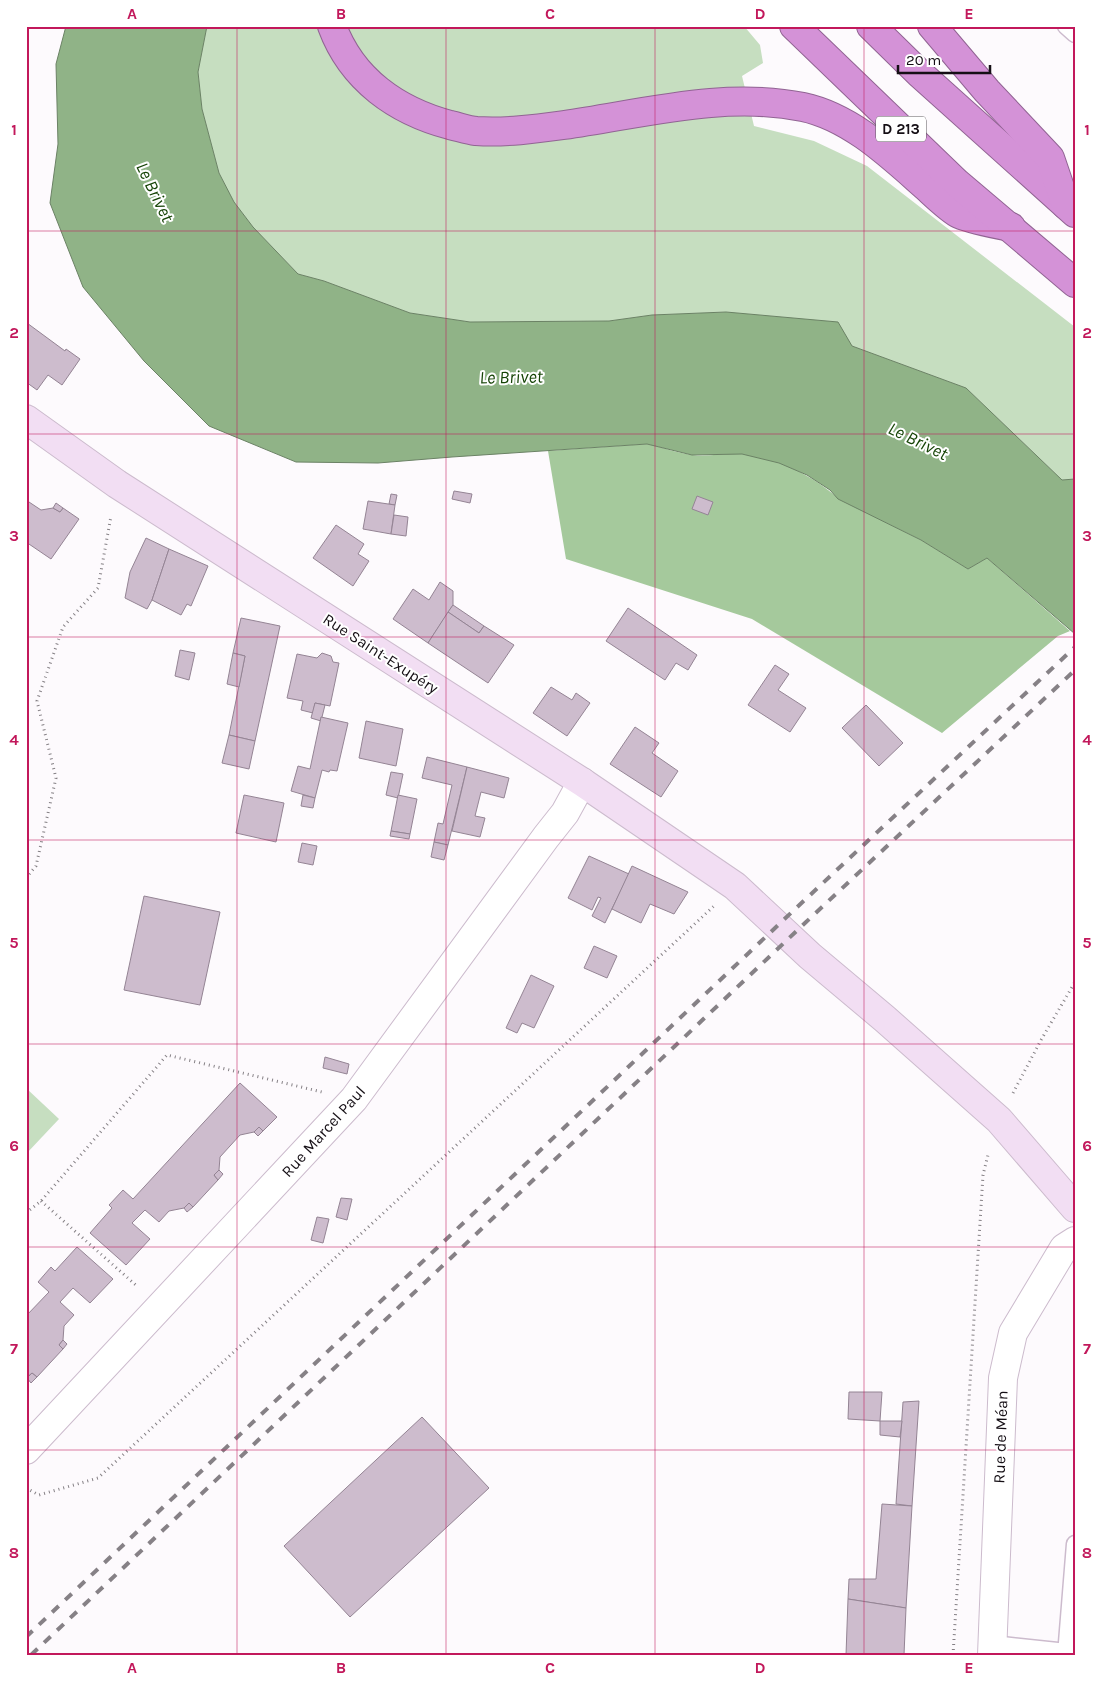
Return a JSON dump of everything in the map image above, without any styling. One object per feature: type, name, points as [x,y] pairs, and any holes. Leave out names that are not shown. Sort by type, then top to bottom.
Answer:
[{"type":"highway","points":[[332,26],[347,55],[372,86],[400,106],[433,120],[475,131],[529,130],[706,103],[754,101],[804,108],[835,118],[862,135],[903,166],[958,214],[1011,228]]},
{"type":"highway","name":"D 213","points":[[794,26],[958,183],[1075,283]]},
{"type":"highway","points":[[871,26],[919,73],[1071,210]]},
{"type":"highway","points":[[932,26],[987,91],[1050,158],[1071,210]]},
{"type":"street","name":"Rue Saint-Exupéry","points":[[26,419],[117,484],[582,782],[736,886],[810,956],[885,1019],[999,1120],[1075,1208]]},
{"type":"street","name":"Rue Marcel Paul","points":[[26,1450],[354,1099],[565,813],[582,782]]},
{"type":"street","name":"Rue de Méan","points":[[992,1649],[1003,1378],[1013,1333],[1064,1248],[1075,1241]]},
{"type":"lane","points":[[1066,26],[1075,34]]},
{"type":"lane","points":[[992,1649],[1067,1653],[1075,1544]]},
{"type":"path","points":[[26,878],[36,866],[56,778],[38,701],[63,626],[98,588],[117,484]]},
{"type":"path","points":[[26,1488],[39,1495],[98,1478],[736,886]]},
{"type":"path","points":[[953,1655],[982,1175],[999,1120],[1041,1040],[1075,982]]},
{"type":"path","points":[[26,1213],[41,1201],[167,1055],[354,1099]]},
{"type":"path","points":[[41,1201],[160,1307]]},
{"type":"shaded area","points":[[207,26],[744,26],[760,45],[763,63],[742,76],[754,126],[814,141],[867,166],[1075,327],[1075,479],[1062,480],[966,388],[852,346],[726,312],[652,315],[609,321],[470,322],[410,313],[324,281],[298,274],[253,227],[234,202],[219,173],[202,109],[198,72]]},
{"type":"shaded area","points":[[647,444],[692,455],[742,454],[781,463],[806,475],[839,499],[921,540],[968,569],[987,558],[1070,631],[1058,636],[942,733],[752,619],[566,559],[548,451]]},
{"type":"shaded area","points":[[26,1088],[59,1119],[26,1154]]},
{"type":"water","name":"Le Brivet","points":[[66,26],[207,26],[198,72],[202,109],[219,173],[234,202],[253,227],[298,274],[324,281],[410,313],[470,322],[609,321],[652,315],[726,312],[838,322],[852,346],[966,388],[1062,480],[1075,479],[1075,634],[987,558],[968,569],[921,540],[838,499],[830,490],[807,475],[779,463],[742,454],[692,455],[647,444],[378,463],[296,462],[209,426],[144,361],[83,287],[50,203],[58,144],[56,64]]},
{"type":"building","points":[[27,323],[65,351],[66,349],[80,359],[62,385],[48,375],[37,390],[26,382]]},
{"type":"building","points":[[454,491],[472,494],[470,503],[452,499]]},
{"type":"building","points":[[391,494],[397,495],[395,505],[389,504]]},
{"type":"building","points":[[697,496],[713,502],[708,515],[692,509]]},
{"type":"building","points":[[26,500],[41,510],[53,508],[60,512],[63,508],[79,519],[51,559],[26,542]]},
{"type":"building","points":[[368,501],[395,505],[391,534],[363,529]]},
{"type":"building","points":[[56,503],[63,508],[60,512],[53,508]]},
{"type":"building","points":[[394,515],[408,517],[406,536],[391,534]]},
{"type":"building","points":[[336,525],[364,544],[358,554],[369,561],[353,586],[313,558]]},
{"type":"building","points":[[146,538],[169,549],[152,600],[147,609],[125,598],[130,572]]},
{"type":"building","points":[[169,549],[208,566],[191,606],[187,604],[181,615],[152,600]]},
{"type":"building","points":[[440,582],[453,591],[453,605],[428,643],[393,619],[413,589],[429,600]]},
{"type":"building","points":[[453,605],[484,626],[479,633],[448,612]]},
{"type":"building","points":[[628,608],[697,655],[688,670],[676,663],[665,680],[606,641]]},
{"type":"building","points":[[448,612],[479,633],[484,626],[514,645],[488,683],[428,643]]},
{"type":"building","points":[[241,618],[280,626],[255,741],[229,735],[245,656],[233,653]]},
{"type":"building","points":[[180,650],[195,653],[189,680],[175,676]]},
{"type":"building","points":[[233,653],[245,656],[239,687],[227,684]]},
{"type":"building","points":[[322,653],[331,656],[333,662],[339,663],[330,706],[315,703],[313,713],[301,710],[303,701],[287,698],[297,654],[317,658]]},
{"type":"building","points":[[775,665],[789,674],[778,690],[806,708],[790,732],[748,705]]},
{"type":"building","points":[[551,687],[572,700],[576,693],[590,703],[567,736],[533,713]]},
{"type":"building","points":[[315,703],[325,705],[321,721],[311,718]]},
{"type":"building","points":[[866,705],[903,743],[879,766],[842,728]]},
{"type":"building","points":[[321,717],[348,723],[337,771],[330,770],[329,772],[322,770],[315,798],[291,791],[298,766],[310,769]]},
{"type":"building","points":[[366,721],[403,729],[396,766],[359,758]]},
{"type":"building","points":[[635,727],[659,743],[652,753],[678,771],[661,797],[610,764]]},
{"type":"building","points":[[229,735],[255,741],[249,769],[222,763]]},
{"type":"building","points":[[427,757],[467,767],[448,845],[434,842],[438,823],[443,824],[452,785],[422,778]]},
{"type":"building","points":[[467,767],[509,778],[504,798],[481,792],[475,816],[485,818],[480,837],[452,831]]},
{"type":"building","points":[[391,772],[403,774],[398,798],[386,795]]},
{"type":"building","points":[[244,795],[284,803],[276,842],[236,833]]},
{"type":"building","points":[[303,795],[315,798],[313,808],[301,806]]},
{"type":"building","points":[[398,795],[417,799],[410,834],[391,831]]},
{"type":"building","points":[[391,831],[410,834],[409,839],[390,836]]},
{"type":"building","points":[[434,842],[448,845],[444,860],[431,857]]},
{"type":"building","points":[[302,843],[317,846],[313,865],[298,862]]},
{"type":"building","points":[[589,856],[629,874],[605,923],[592,916],[601,898],[598,897],[592,910],[568,898]]},
{"type":"building","points":[[632,866],[688,892],[674,914],[650,904],[641,923],[612,909]]},
{"type":"building","points":[[144,896],[220,912],[200,1005],[124,990]]},
{"type":"building","points":[[594,946],[617,956],[607,978],[584,968]]},
{"type":"building","points":[[531,975],[554,986],[534,1028],[522,1023],[517,1033],[506,1028]]},
{"type":"building","points":[[325,1057],[349,1064],[347,1074],[323,1068]]},
{"type":"building","points":[[240,1083],[277,1117],[263,1131],[259,1127],[254,1132],[240,1135],[220,1157],[219,1170],[214,1175],[218,1180],[193,1207],[189,1203],[184,1208],[169,1211],[159,1222],[145,1210],[132,1223],[150,1239],[126,1265],[90,1233],[112,1208],[109,1205],[123,1190],[133,1199]]},
{"type":"building","points":[[259,1127],[263,1131],[258,1136],[254,1132]]},
{"type":"building","points":[[219,1170],[223,1174],[218,1180],[214,1175]]},
{"type":"building","points":[[341,1198],[352,1199],[347,1220],[336,1217]]},
{"type":"building","points":[[189,1203],[193,1207],[187,1212],[184,1208]]},
{"type":"building","points":[[317,1217],[329,1219],[323,1243],[311,1240]]},
{"type":"building","points":[[77,1247],[113,1279],[90,1303],[73,1288],[60,1302],[74,1315],[64,1326],[63,1340],[59,1345],[63,1349],[37,1377],[32,1373],[26,1378],[26,1316],[49,1292],[38,1282],[51,1267],[55,1271]]},
{"type":"building","points":[[63,1340],[67,1344],[63,1349],[59,1345]]},
{"type":"building","points":[[32,1373],[37,1377],[31,1383],[27,1378]]},
{"type":"building","points":[[849,1392],[882,1392],[880,1421],[848,1419]]},
{"type":"building","points":[[919,1401],[912,1506],[896,1504],[903,1402]]},
{"type":"building","points":[[422,1417],[489,1488],[350,1617],[284,1546]]},
{"type":"building","points":[[880,1421],[902,1421],[900,1437],[880,1435]]},
{"type":"building","points":[[882,1504],[912,1506],[906,1608],[848,1599],[849,1579],[876,1579]]},
{"type":"building","points":[[848,1599],[906,1608],[904,1655],[846,1655]]},
{"type":"railway","points":[[26,1637],[793,911],[1075,647]]},
{"type":"railway","points":[[31,1655],[1075,670]]}]
